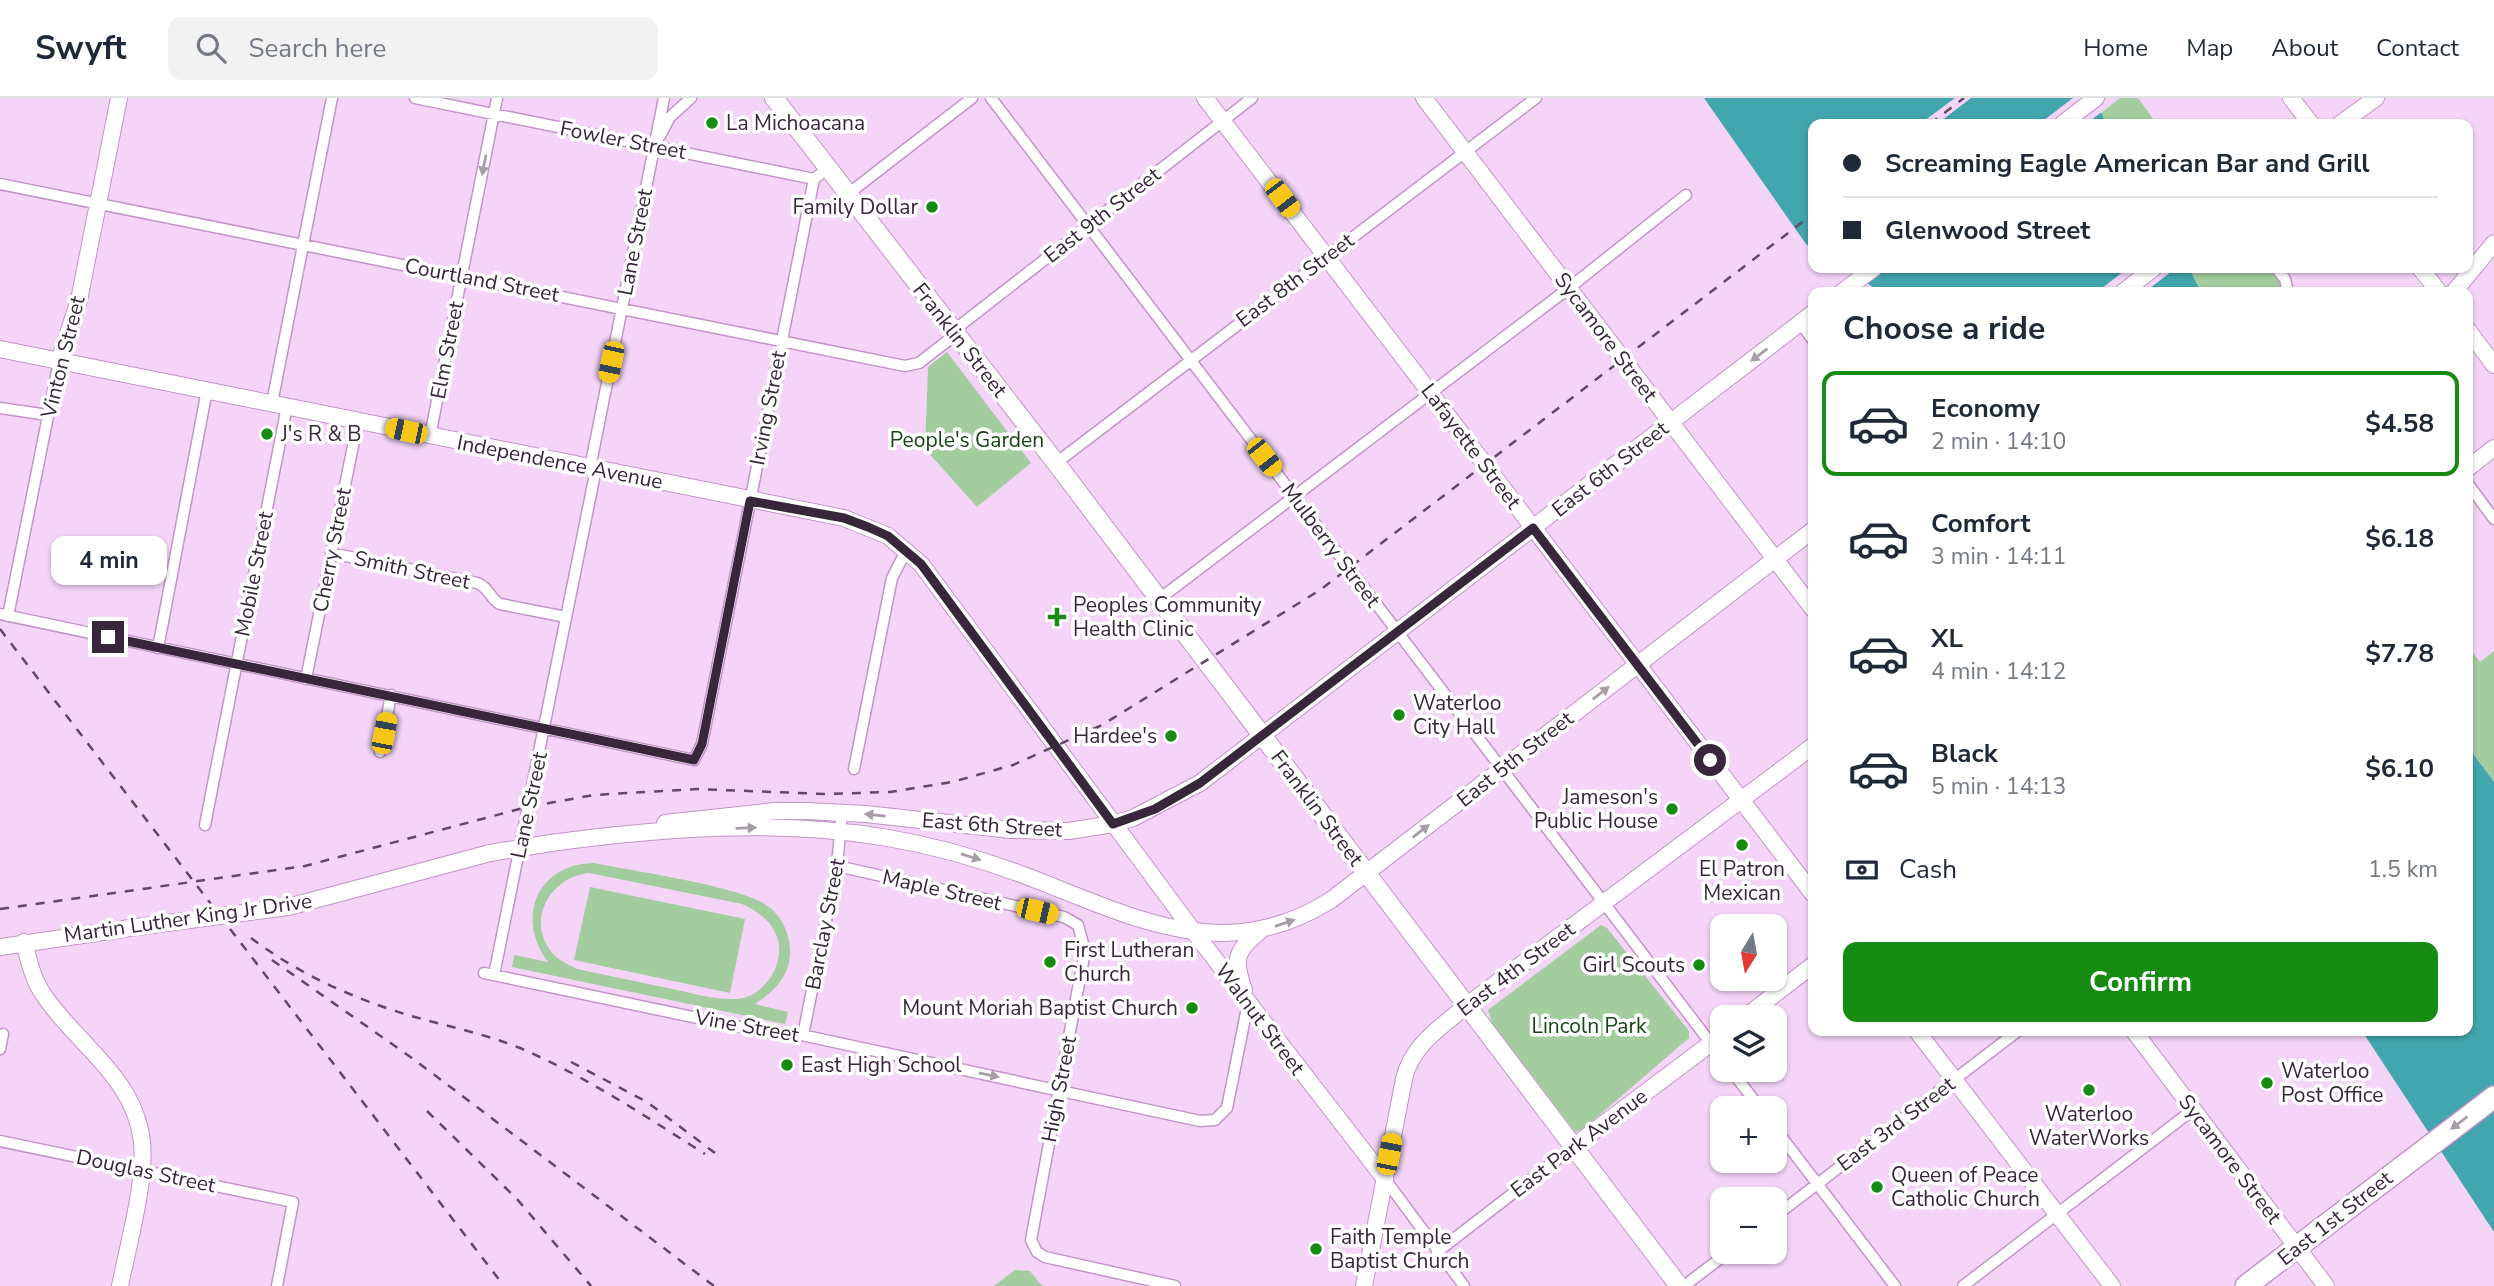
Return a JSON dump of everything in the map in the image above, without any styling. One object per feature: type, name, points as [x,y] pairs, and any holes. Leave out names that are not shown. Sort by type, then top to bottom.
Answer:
[{"type":"highway","name":"East 1st Street","points":[[2246,1286],[2494,1097]]},
{"type":"main road","name":"Vinton Street","points":[[59,361],[79,300],[118,98]]},
{"type":"main road","name":"Franklin Street","points":[[774,98],[821,174],[848,194],[1056,463],[1573,1147],[1682,1286]]},
{"type":"main road","name":"Lafayette Street","points":[[1205,98],[1808,887]]},
{"type":"main road","name":"Sycamore Street","points":[[1424,98],[1808,602]]},
{"type":"main road","points":[[2069,119],[2096,98]]},
{"type":"main road","points":[[2291,98],[2307,119]]},
{"type":"main road","points":[[2347,119],[2376,98]]},
{"type":"main road","points":[[2473,269],[2494,243]]},
{"type":"main road","points":[[1848,287],[1867,273]]},
{"type":"main road","points":[[2129,287],[2148,273]]},
{"type":"main road","points":[[2424,273],[2435,287]]},
{"type":"main road","points":[[2458,287],[2470,273]]},
{"type":"main road","name":"East 6th Street","points":[[842,812],[1031,831],[1069,831],[1113,824],[1155,809],[1200,783],[1807,318]]},
{"type":"main road","points":[[2473,337],[2494,365]]},
{"type":"main road","name":"Independence Avenue","points":[[0,349],[844,518],[888,536],[906,551]]},
{"type":"main road","points":[[2473,464],[2494,448]]},
{"type":"main road","name":"East 5th Street","points":[[1194,932],[1236,934],[1260,930],[1283,925],[1315,910],[1367,873],[1808,534]]},
{"type":"main road","name":"Walnut Street","points":[[906,551],[921,564],[1194,932],[1385,1180]]},
{"type":"main road","name":"East 4th Street","points":[[1364,1286],[1408,1062],[1421,1045],[1466,1006],[1808,750]]},
{"type":"main road","name":"Martin Luther King Jr Drive","points":[[580,839],[646,825],[713,817],[775,811],[842,812]]},
{"type":"main road","name":"Martin Luther King Jr Drive","points":[[0,947],[288,907],[490,853],[551,843],[746,828],[841,831],[959,853],[1133,918],[1194,932]]},
{"type":"main road","points":[[1248,1003],[1237,962],[1247,942],[1260,930]]},
{"type":"main road","points":[[24,942],[44,997],[125,1089],[140,1129],[141,1170],[120,1286]]},
{"type":"main road","points":[[1761,1005],[1808,969]]},
{"type":"main road","points":[[1921,1036],[2112,1286]]},
{"type":"main road","name":"Sycamore Street","points":[[2138,1036],[2326,1286]]},
{"type":"main road","name":"East Park Avenue","points":[[1573,1147],[1710,1044]]},
{"type":"street","name":"Mobile Street","points":[[205,825],[236,664],[304,244],[332,98]]},
{"type":"street","name":"Fowler Street","points":[[415,98],[654,147],[821,174]]},
{"type":"street","name":"Elm Street","points":[[429,436],[497,98]]},
{"type":"street","name":"Lane Street","points":[[489,974],[566,617],[622,308],[664,98]]},
{"type":"street","points":[[654,147],[670,117],[691,98]]},
{"type":"street","points":[[848,194],[972,98]]},
{"type":"street","name":"Mulberry Street","points":[[991,98],[1604,903],[1710,1032]]},
{"type":"street","name":"East 9th Street","points":[[954,333],[1252,98]]},
{"type":"street","name":"East 8th Street","points":[[1056,463],[1536,98]]},
{"type":"street","name":"Irving Street","points":[[544,727],[694,760],[702,744],[782,341],[821,174]]},
{"type":"street","name":"Courtland Street","points":[[0,184],[913,366],[954,333]]},
{"type":"street","points":[[1158,600],[1569,288],[1686,195]]},
{"type":"street","name":"Vinton Street","points":[[4,615],[59,361]]},
{"type":"street","points":[[158,648],[207,390]]},
{"type":"street","points":[[0,408],[48,415]]},
{"type":"street","name":"Cherry Street","points":[[306,678],[358,421]]},
{"type":"street","points":[[2473,491],[2494,519]]},
{"type":"street","points":[[854,769],[892,579],[906,551]]},
{"type":"street","name":"Smith Street","points":[[331,553],[477,583],[484,585],[494,601],[500,604],[566,617]]},
{"type":"street","points":[[4,615],[544,727]]},
{"type":"street","points":[[380,752],[391,695]]},
{"type":"street","name":"Barclay Street","points":[[803,1035],[837,866],[842,812]]},
{"type":"street","name":"Maple Street","points":[[837,866],[1064,917],[1072,920],[1082,931]]},
{"type":"street","name":"High Street","points":[[1082,931],[1085,951],[1032,1234],[1033,1246],[1045,1257],[1175,1286]]},
{"type":"street","name":"Vine Street","points":[[489,974],[764,1032],[803,1035],[1200,1121],[1215,1120],[1227,1108],[1248,1003]]},
{"type":"street","points":[[0,1049],[3,1034]]},
{"type":"street","name":"East 3rd Street","points":[[1787,1207],[2011,1036]]},
{"type":"street","points":[[1740,1082],[1751,1096]]},
{"type":"street","points":[[1963,1286],[2194,1109]]},
{"type":"street","name":"Douglas Street","points":[[0,1141],[293,1202],[277,1286]]},
{"type":"street","points":[[1787,1144],[1895,1286]]},
{"type":"street","name":"East Park Avenue","points":[[1437,1252],[1573,1147]]},
{"type":"street","name":"Walnut Street","points":[[1385,1180],[1464,1286]]},
{"type":"street","points":[[1682,1286],[1712,1264]]},
{"type":"green space","points":[[2120,98],[2138,98],[2153,119],[2103,119],[2100,114]]},
{"type":"green space","points":[[2192,273],[2274,273],[2281,287],[2198,287]]},
{"type":"green space","name":"People's Garden","points":[[947,352],[1031,463],[977,507],[925,449],[928,367]]},
{"type":"green space","points":[[2494,651],[2494,782],[2473,754],[2473,653],[2480,662]]},
{"type":"green space","points":[[594,863],[686,880],[736,892],[769,907],[781,920],[786,931],[790,958],[780,981],[769,994],[755,1004],[788,1012],[785,1024],[512,967],[514,955],[548,962],[538,945],[533,928],[537,896],[546,883],[558,873],[574,866]],"holes":[[[589,873],[742,904],[761,915],[771,926],[778,938],[779,955],[768,982],[754,994],[736,999],[721,999],[577,969],[552,953],[543,937],[541,924],[542,912],[555,890],[564,882]]]},
{"type":"green space","points":[[590,887],[745,919],[730,993],[574,960]]},
{"type":"green space","name":"Lincoln Park","points":[[1601,925],[1607,928],[1689,1031],[1689,1038],[1583,1129],[1575,1132],[1492,1023],[1488,1010]]},
{"type":"green space","points":[[1015,1270],[1030,1271],[1042,1286],[994,1286]]},
{"type":"shaded area","points":[[1704,98],[2095,98],[2104,119],[1808,119],[1808,245]]},
{"type":"shaded area","points":[[1852,273],[2192,273],[2198,287],[1873,287]]},
{"type":"shaded area","points":[[2473,754],[2494,782],[2494,1232],[2365,1036],[2473,1036]]},
{"type":"pier","points":[[1955,98],[1971,98],[1944,119],[1927,119]]},
{"type":"pier","points":[[2073,98],[2098,98],[2103,111],[2093,119],[2046,119]]},
{"type":"pier","points":[[2122,273],[2170,273],[2151,287],[2103,287]]},
{"type":"railway","points":[[1937,119],[1964,98]]},
{"type":"railway","points":[[0,909],[305,866],[527,807],[594,795],[697,789],[825,794],[890,792],[952,782],[1013,765],[1102,725],[1320,590],[1808,218]]},
{"type":"railway","points":[[0,629],[504,1286]]},
{"type":"railway","points":[[251,938],[306,973],[366,1001],[506,1043],[544,1059],[614,1097],[705,1154]]},
{"type":"railway","points":[[272,960],[412,1058],[714,1286]]},
{"type":"railway","points":[[571,1062],[647,1102],[715,1153]]},
{"type":"railway","points":[[427,1111],[517,1199],[591,1286]]},
{"type":"place","name":"La Michoacana","points":[[712,123]]},
{"type":"place","name":"Family Dollar","points":[[932,207]]},
{"type":"place","name":"J's R & B","points":[[267,434]]},
{"type":"place","name":"Peoples Community Health Clinic","points":[[1057,617]]},
{"type":"place","name":"Waterloo City Hall","points":[[1399,715]]},
{"type":"place","name":"Hardee's","points":[[1171,736]]},
{"type":"place","name":"Jameson's Public House","points":[[1672,809]]},
{"type":"place","name":"El Patron Mexican","points":[[1742,845]]},
{"type":"place","name":"First Lutheran Church","points":[[1050,962]]},
{"type":"place","name":"Girl Scouts","points":[[1699,965]]},
{"type":"place","name":"Mount Moriah Baptist Church","points":[[1192,1008]]},
{"type":"place","name":"East High School","points":[[787,1065]]},
{"type":"place","name":"Waterloo Post Office","points":[[2267,1083]]},
{"type":"place","name":"Waterloo WaterWorks","points":[[2089,1090]]},
{"type":"place","name":"Queen of Peace Catholic Church","points":[[1877,1187]]},
{"type":"place","name":"Faith Temple Baptist Church","points":[[1316,1249]]},
{"type":"route","points":[[108,637],[694,760],[702,744],[750,501],[844,518],[888,536],[921,564],[1113,824],[1155,809],[1200,783],[1533,528],[1710,760]]}]
